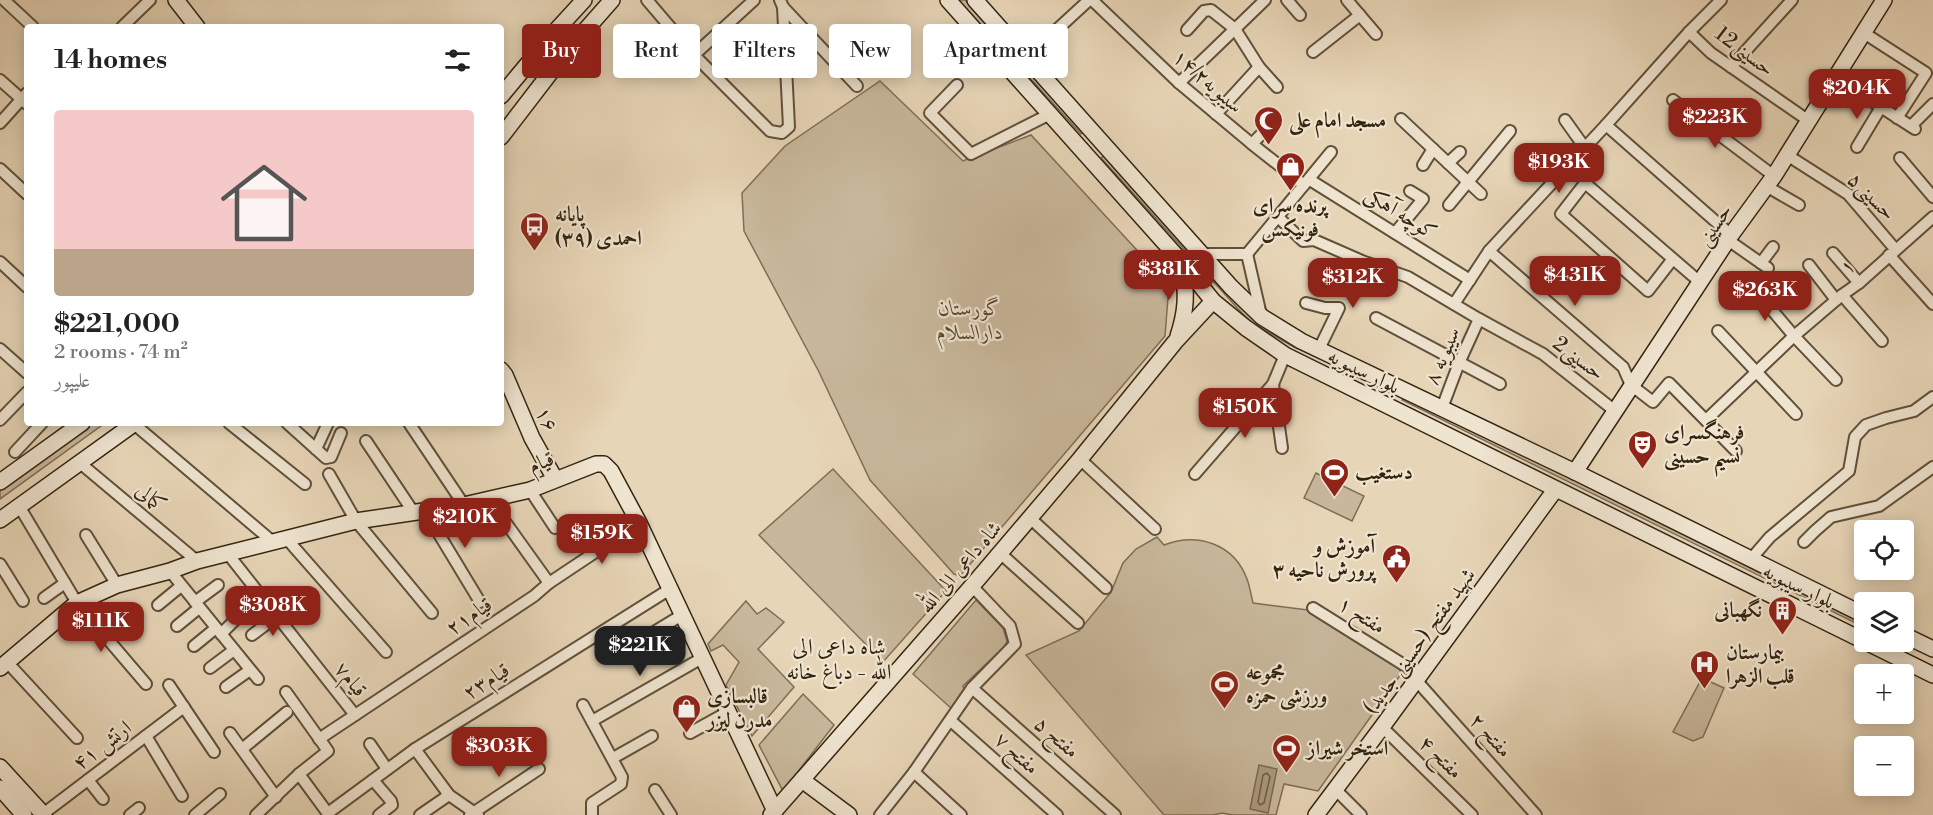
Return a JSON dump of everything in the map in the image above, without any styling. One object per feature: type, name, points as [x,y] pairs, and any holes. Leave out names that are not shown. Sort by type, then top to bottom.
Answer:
[{"type":"main road","points":[[176,0],[195,24]]},
{"type":"main road","points":[[562,24],[584,0]]},
{"type":"main road","points":[[591,24],[612,0]]},
{"type":"main road","name":"بلوار سیبویه","points":[[948,0],[1180,260],[1213,301],[1285,356],[1854,637]]},
{"type":"main road","name":"بلوار سیبویه","points":[[975,0],[996,24]]},
{"type":"main road","name":"حسینی","points":[[1575,472],[1770,181],[1884,0]]},
{"type":"main road","points":[[504,92],[522,71]]},
{"type":"main road","points":[[504,133],[546,78]]},
{"type":"main road","name":"بلوار سیبویه","points":[[1044,78],[1231,287],[1262,317],[1301,341],[1575,472],[1854,610]]},
{"type":"main road","points":[[1083,152],[1098,138]]},
{"type":"main road","points":[[1175,342],[1183,322],[1186,299],[1186,283],[1180,260]]},
{"type":"main road","name":"شاه داعی الی الله","points":[[775,814],[1080,459],[1175,342],[1213,301]]},
{"type":"main road","name":"۱۶","points":[[504,377],[532,438],[555,478]]},
{"type":"main road","points":[[1364,394],[1373,394],[1377,389],[1376,378]]},
{"type":"main road","points":[[1394,409],[1391,399],[1396,392],[1404,391]]},
{"type":"main road","points":[[0,482],[78,426]]},
{"type":"main road","points":[[0,520],[132,426]]},
{"type":"main road","name":"قیام","points":[[4,665],[77,603],[117,585],[170,571],[197,561],[356,521],[464,505],[530,490],[555,478],[596,464],[604,464],[611,471],[639,523],[775,814]]},
{"type":"main road","name":"شهید مفتح (حسینی جدید)","points":[[1316,815],[1555,489]]},
{"type":"main road","points":[[1911,664],[1927,646]]},
{"type":"main road","name":"بلوار سیبویه","points":[[1886,652],[1911,664]]},
{"type":"main road","name":"بلوار سیبویه","points":[[1914,666],[1933,675]]},
{"type":"main road","points":[[0,767],[44,815]]},
{"type":"main road","points":[[802,780],[849,815]]},
{"type":"main road","points":[[0,788],[24,815]]},
{"type":"street","points":[[4,0],[30,24]]},
{"type":"street","points":[[125,24],[150,0]]},
{"type":"street","points":[[647,0],[668,24]]},
{"type":"street","points":[[700,50],[754,0]]},
{"type":"street","points":[[1064,24],[1090,0]]},
{"type":"street","name":"سیبویه۱۴/۲","points":[[1090,0],[1179,83],[1252,144],[1307,182]]},
{"type":"street","points":[[1179,83],[1265,0]]},
{"type":"street","points":[[1287,0],[1300,15]]},
{"type":"street","points":[[1347,0],[1376,34]]},
{"type":"street","points":[[1454,304],[1489,251],[1721,0]]},
{"type":"street","points":[[1731,67],[1792,0]]},
{"type":"street","points":[[700,61],[770,131],[782,133],[789,127],[781,3]]},
{"type":"street","points":[[781,3],[857,86]]},
{"type":"street","points":[[1187,30],[1204,11],[1211,10],[1235,29],[1259,67],[1277,87]]},
{"type":"street","points":[[1313,52],[1360,15]]},
{"type":"street","name":"حسینی12","points":[[1689,32],[1710,53],[1809,121]]},
{"type":"street","points":[[1864,33],[1926,73],[1897,118]]},
{"type":"street","points":[[1216,114],[1259,67]]},
{"type":"street","points":[[1836,78],[1913,127],[1933,104]]},
{"type":"street","points":[[0,80],[24,98]]},
{"type":"street","points":[[957,85],[930,113],[971,154],[1050,114]]},
{"type":"street","points":[[1673,99],[1799,206]]},
{"type":"street","points":[[0,123],[24,100]]},
{"type":"street","points":[[1857,147],[1881,107]]},
{"type":"street","points":[[1401,119],[1481,194]]},
{"type":"street","points":[[1565,120],[1585,147]]},
{"type":"street","points":[[1252,144],[1272,123]]},
{"type":"street","points":[[1606,125],[1730,238],[1765,265],[1773,247]]},
{"type":"street","points":[[1449,205],[1510,131]]},
{"type":"street","points":[[1423,165],[1433,149]]},
{"type":"street","points":[[1203,254],[1247,254],[1279,218],[1331,152]]},
{"type":"street","points":[[1448,163],[1460,152]]},
{"type":"street","name":"حسینی۵","points":[[1787,155],[1848,194],[1933,304]]},
{"type":"street","points":[[1900,158],[1933,197]]},
{"type":"street","points":[[0,169],[24,191]]},
{"type":"street","name":"کوچه آهکی","points":[[1307,182],[1395,232],[1470,280]]},
{"type":"street","points":[[1672,260],[1648,291],[1561,214],[1585,183],[1701,284]]},
{"type":"street","points":[[1395,232],[1423,199],[1410,191]]},
{"type":"street","name":"۱","points":[[1706,420],[1794,336],[1859,283],[1933,217]]},
{"type":"street","name":"حسینی2","points":[[1279,218],[1303,241],[1314,240],[1362,261],[1408,277],[1543,354],[1615,411]]},
{"type":"street","points":[[1489,251],[1623,367],[1631,386],[1653,402],[1670,383],[1736,451]]},
{"type":"street","points":[[1833,253],[1859,283]]},
{"type":"street","points":[[1247,254],[1262,317]]},
{"type":"street","points":[[0,262],[24,284]]},
{"type":"street","points":[[1809,265],[1882,341]]},
{"type":"street","points":[[1756,291],[1794,336],[1836,380]]},
{"type":"street","points":[[1306,303],[1325,308],[1339,308],[1319,349]]},
{"type":"street","points":[[1376,318],[1500,384]]},
{"type":"street","name":"سیبویه ۸","points":[[1442,408],[1458,363],[1479,319]]},
{"type":"street","points":[[1718,331],[1796,414]]},
{"type":"street","points":[[0,349],[24,370]]},
{"type":"street","points":[[1195,474],[1273,384],[1285,356]]},
{"type":"street","points":[[1273,384],[1282,448]]},
{"type":"street","points":[[0,420],[24,395]]},
{"type":"street","points":[[1751,559],[1770,537],[1850,471],[1855,437],[1866,425],[1914,411],[1933,397]]},
{"type":"street","points":[[15,452],[39,426]]},
{"type":"street","points":[[138,426],[280,540],[386,652]]},
{"type":"street","points":[[233,426],[305,484]]},
{"type":"street","points":[[290,426],[326,458],[331,457],[341,433]]},
{"type":"street","points":[[316,449],[327,426]]},
{"type":"street","points":[[411,426],[464,505]]},
{"type":"street","points":[[366,441],[419,512],[480,602]]},
{"type":"street","points":[[1080,459],[1155,529]]},
{"type":"street","name":"کمالی","points":[[80,463],[197,561]]},
{"type":"street","points":[[1804,542],[1831,517],[1879,506],[1933,467]]},
{"type":"street","points":[[329,474],[356,521],[432,613]]},
{"type":"street","points":[[530,490],[555,528]]},
{"type":"street","points":[[19,506],[77,603],[146,684]]},
{"type":"street","points":[[1030,518],[1106,588]]},
{"type":"street","points":[[506,523],[549,583]]},
{"type":"street","name":"قیام۲۱","points":[[319,739],[639,523]]},
{"type":"street","points":[[86,535],[117,585]]},
{"type":"street","points":[[1000,553],[1078,623]]},
{"type":"street","name":"قیام۷","points":[[228,554],[355,715]]},
{"type":"street","points":[[0,564],[23,602]]},
{"type":"street","points":[[170,571],[258,679]]},
{"type":"street","points":[[44,598],[64,584]]},
{"type":"street","points":[[177,626],[218,585]]},
{"type":"street","points":[[158,605],[181,586]]},
{"type":"street","points":[[880,815],[951,721],[972,688],[1015,644],[1010,626],[972,586]]},
{"type":"street","name":"قیام۲۳","points":[[328,814],[415,749],[670,590]]},
{"type":"street","name":"مفتح ۱","points":[[1313,608],[1418,677]]},
{"type":"street","points":[[626,649],[682,615]]},
{"type":"street","points":[[194,646],[239,616]]},
{"type":"street","points":[[252,635],[276,617]]},
{"type":"street","points":[[210,668],[234,650]]},
{"type":"street","points":[[592,722],[702,658]]},
{"type":"street","points":[[4,665],[77,738]]},
{"type":"street","points":[[226,687],[250,670]]},
{"type":"street","name":"مفتح ۲","points":[[1418,677],[1536,815]]},
{"type":"street","points":[[169,685],[214,752]]},
{"type":"street","name":"مفتح ۵","points":[[972,688],[1115,815]]},
{"type":"street","points":[[256,815],[299,774],[328,751],[286,692]]},
{"type":"street","points":[[583,705],[622,777],[621,783],[592,803],[591,811]]},
{"type":"street","name":"ارتش ۴۱","points":[[44,815],[184,707]]},
{"type":"street","points":[[242,749],[286,712]]},
{"type":"street","points":[[690,733],[728,712]]},
{"type":"street","name":"مفتح ۷","points":[[951,721],[1057,815]]},
{"type":"street","name":"مفتح ۴","points":[[1382,728],[1472,815]]},
{"type":"street","points":[[230,733],[276,797]]},
{"type":"street","points":[[146,736],[182,796]]},
{"type":"street","points":[[613,759],[652,736]]},
{"type":"street","points":[[370,744],[387,769]]},
{"type":"street","points":[[415,749],[449,795],[474,814],[539,769]]},
{"type":"street","points":[[914,772],[961,815]]},
{"type":"street","points":[[299,774],[328,814]]},
{"type":"street","points":[[88,780],[103,799]]},
{"type":"street","points":[[373,780],[392,801],[392,805],[379,815]]},
{"type":"street","points":[[1335,789],[1361,815]]},
{"type":"street","points":[[655,790],[671,815]]},
{"type":"street","points":[[195,815],[220,794]]},
{"type":"street","points":[[420,815],[449,795]]},
{"type":"green space","points":[[958,0],[965,0],[986,24],[980,24]]},
{"type":"green space","points":[[1030,78],[1035,78],[1083,132],[1081,134]]},
{"type":"green space","name":"گورستان دارالسلام","points":[[880,81],[963,161],[1031,135],[1169,285],[1165,336],[960,576],[954,574],[870,480],[819,372],[744,231],[742,193],[785,146]]},
{"type":"green space","points":[[1104,156],[1254,320],[1375,380],[1373,383],[1294,347],[1250,322],[1101,158]]},
{"type":"green space","points":[[1404,396],[1854,618],[1854,622],[1402,400]]},
{"type":"green space","points":[[89,426],[101,426],[0,499],[0,490]]},
{"type":"green space","points":[[833,469],[946,591],[883,662],[759,535]]},
{"type":"green space","name":"دستغیب","points":[[1316,473],[1364,496],[1352,521],[1304,498]]},
{"type":"green space","name":"مجموعه ورزشی حمزه","points":[[1157,537],[1164,545],[1189,540],[1202,541],[1224,549],[1241,567],[1248,582],[1253,603],[1308,610],[1398,663],[1401,674],[1318,791],[1284,784],[1276,815],[1222,813],[1164,815],[1026,655],[1079,631],[1111,592],[1123,563],[1136,549]]},
{"type":"green space","points":[[976,600],[1003,628],[1007,641],[1005,646],[963,686],[965,693],[952,709],[913,674]]},
{"type":"green space","points":[[746,601],[757,614],[766,608],[784,622],[758,649],[794,687],[752,736],[726,685],[739,662],[723,645],[711,651],[708,644]]},
{"type":"green space","points":[[1702,678],[1724,688],[1703,737],[1693,741],[1673,732]]},
{"type":"green space","points":[[803,694],[834,725],[783,791],[759,745]]},
{"type":"water","points":[[1259,765],[1277,769],[1268,813],[1250,809]]},
{"type":"place","name":"مسجد امام علی","points":[[1268,146]]},
{"type":"place","name":"پرنده سرای فونیکس","points":[[1290,192]]},
{"type":"place","name":"پایانه احمدی (۳۹)","points":[[534,252]]},
{"type":"place","name":"فرهنگسرای نسیم حسینی","points":[[1643,470]]},
{"type":"place","name":"دستغیب","points":[[1334,498]]},
{"type":"place","name":"آموزش و پرورش ناحیه ۳","points":[[1396,584]]},
{"type":"place","name":"نگهبانی","points":[[1783,636]]},
{"type":"place","name":"بیمارستان قلب الزهرا","points":[[1705,690]]},
{"type":"place","name":"مجموعه ورزشی حمزه","points":[[1225,710]]},
{"type":"place","name":"قالبسازی مدرن لیزر","points":[[686,734]]},
{"type":"place","name":"استخر شیراز","points":[[1286,774]]},
{"type":"district","name":"شاه داعی الی الله - دباغ خانه","points":[[839,658]]}]
